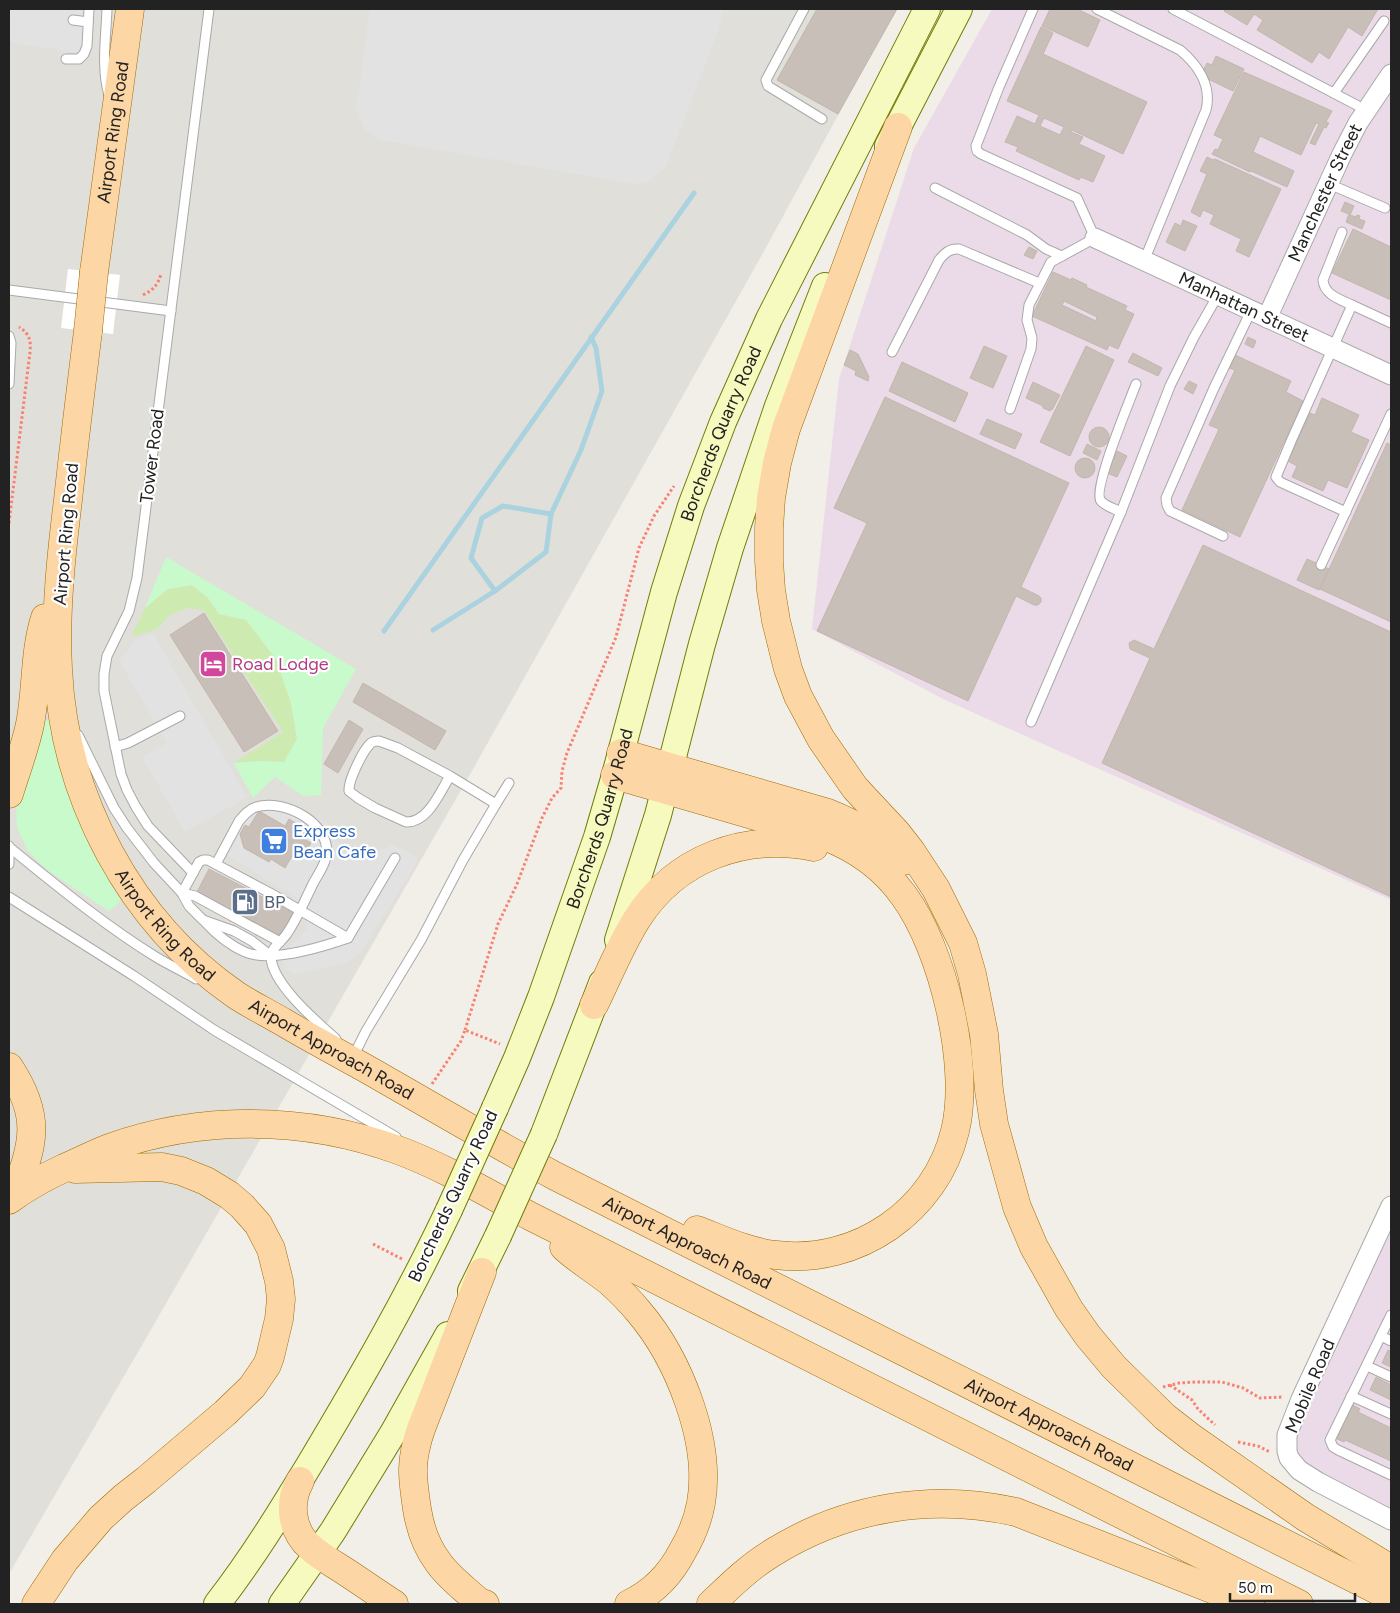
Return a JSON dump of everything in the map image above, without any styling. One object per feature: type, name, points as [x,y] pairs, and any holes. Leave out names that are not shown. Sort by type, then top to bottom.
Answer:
[{"type":"main road","name":"Airport Ring Road","points":[[130,9],[94,272],[59,576],[57,656],[62,710],[71,756],[85,800],[101,836],[126,880],[175,942],[208,973],[244,1000]]},
{"type":"main road","name":"Borcherds Quarry Road","points":[[217,1604],[261,1542],[300,1481],[382,1341],[425,1259],[517,1058],[541,997],[583,877],[618,764],[664,592],[691,506],[723,422],[769,319],[927,9]]},
{"type":"main road","points":[[485,1604],[479,1602],[452,1578],[437,1561],[430,1549],[417,1516],[412,1475],[413,1456],[421,1429],[482,1272],[544,1134],[594,1005],[638,880],[668,778],[714,604],[746,500],[773,422],[838,255],[877,168],[959,9]]},
{"type":"main road","points":[[898,127],[786,429],[776,463],[771,498],[769,561],[776,621],[788,669],[801,704],[821,739],[850,781],[911,851],[936,888],[963,943],[970,965],[984,1034],[992,1116],[1017,1207],[1034,1247],[1077,1322],[1114,1367],[1165,1417],[1305,1517],[1391,1569]]},
{"type":"main road","points":[[9,794],[30,723],[40,633],[59,576]]},
{"type":"main road","points":[[618,764],[668,778],[820,810],[851,823],[881,842],[901,858],[914,870],[944,907]]},
{"type":"main road","points":[[556,1176],[738,1246],[763,1253],[803,1256],[829,1253],[854,1246],[878,1234],[910,1210],[927,1191],[947,1157],[956,1125],[960,1092],[956,1044],[946,993],[935,960],[914,911],[905,897],[880,870],[851,848],[824,836],[668,778]]},
{"type":"main road","points":[[594,1005],[636,920],[659,892],[677,876],[698,863],[720,853],[755,844],[779,843],[815,848],[838,855],[862,869],[884,886],[902,905],[923,935],[935,960]]},
{"type":"main road","name":"Airport Approach Road","points":[[244,1000],[361,1062],[458,1123],[556,1176],[1391,1597]]},
{"type":"main road","points":[[9,1067],[21,1086],[28,1103],[32,1122],[29,1152],[12,1198]]},
{"type":"main road","points":[[12,1198],[38,1182],[99,1152],[142,1138],[197,1127],[242,1124],[288,1125],[338,1133],[387,1146],[440,1167],[530,1216],[1299,1604]]},
{"type":"main road","points":[[36,1604],[65,1560],[101,1518],[237,1403],[252,1387],[267,1365],[270,1357],[277,1333],[281,1299],[274,1256],[258,1224],[242,1206],[206,1181],[162,1166],[64,1169]]},
{"type":"main road","points":[[530,1216],[567,1250],[610,1282],[640,1312],[668,1353],[690,1402],[702,1458],[703,1482],[701,1503],[694,1528],[669,1574],[651,1591],[629,1604]]},
{"type":"main road","points":[[282,1604],[318,1554],[393,1433],[482,1272]]},
{"type":"main road","points":[[300,1481],[293,1500],[292,1510],[294,1522],[302,1539],[318,1554],[394,1604]]},
{"type":"main road","points":[[711,1604],[770,1554],[823,1527],[868,1512],[890,1507],[962,1503],[1016,1512],[1250,1604]]},
{"type":"street","name":"Manchester Street","points":[[1259,315],[1366,110],[1391,74]]},
{"type":"street","name":"Manhattan Street","points":[[1096,238],[1391,375]]},
{"type":"street","name":"Mobile Road","points":[[1391,1206],[1301,1399],[1287,1435],[1289,1458],[1299,1470],[1314,1480],[1391,1520]]},
{"type":"lane","points":[[66,59],[79,59],[84,54],[87,46],[89,9]]},
{"type":"lane","points":[[107,9],[106,84],[110,97],[117,107]]},
{"type":"lane","name":"Tower Road","points":[[193,872],[148,826],[136,807],[121,774],[104,691],[104,674],[107,656],[129,611],[137,578],[209,9]]},
{"type":"lane","points":[[804,9],[766,80],[768,86],[822,119]]},
{"type":"lane","points":[[1010,409],[1031,349],[1032,338],[1027,320],[1029,305],[1051,262],[1096,238],[1077,198],[977,151],[976,146],[999,86],[1033,9]]},
{"type":"lane","points":[[1096,9],[1180,50],[1196,67],[1208,91],[1206,110],[1144,261]]},
{"type":"lane","points":[[1174,9],[1366,110]]},
{"type":"lane","points":[[73,20],[88,22]]},
{"type":"lane","points":[[1334,93],[1384,21]]},
{"type":"lane","points":[[1329,184],[1385,208]]},
{"type":"lane","points":[[935,188],[1028,234],[1046,249],[1062,256]]},
{"type":"lane","points":[[1342,232],[1322,280],[1323,286],[1333,296],[1391,324]]},
{"type":"lane","points":[[892,352],[938,260],[954,248],[1040,284]]},
{"type":"lane","points":[[9,290],[171,311]]},
{"type":"lane","points":[[1032,722],[1121,512],[1170,386],[1194,337],[1218,296]]},
{"type":"lane","points":[[1346,512],[1280,482],[1276,477],[1352,305]]},
{"type":"lane","points":[[1223,536],[1170,511],[1166,498],[1214,388],[1259,315]]},
{"type":"lane","points":[[9,336],[11,344],[9,384]]},
{"type":"lane","points":[[1121,512],[1099,500],[1099,492],[1111,449],[1136,384]]},
{"type":"lane","points":[[1321,564],[1391,414]]},
{"type":"lane","points":[[62,710],[78,735],[114,808],[154,862],[182,893],[189,906],[203,920],[234,931],[271,956],[320,948],[348,938],[395,858]]},
{"type":"lane","points":[[115,748],[180,716]]},
{"type":"lane","points":[[450,776],[428,811],[422,818],[412,822],[406,822],[358,798],[348,788],[362,756],[370,744],[379,741],[398,748],[450,776],[496,804]]},
{"type":"lane","points":[[361,1062],[366,1031],[421,940],[464,860],[509,783]]},
{"type":"lane","points":[[216,864],[239,821],[255,807],[279,805],[288,808],[304,817],[323,834],[326,845],[326,857],[289,931],[274,949],[271,956],[274,970],[292,997],[361,1062]]},
{"type":"lane","points":[[9,846],[9,864]]},
{"type":"lane","name":"Airport Approach Road","points":[[9,846],[54,884],[156,957],[215,988],[244,1000]]},
{"type":"lane","points":[[182,893],[199,862],[208,860],[258,886],[348,938]]},
{"type":"lane","points":[[182,893],[195,896],[280,942]]},
{"type":"lane","points":[[9,897],[126,971],[214,1030],[407,1144],[440,1167]]},
{"type":"lane","points":[[1391,1315],[1331,1436],[1333,1447],[1391,1475]]},
{"type":"lane","points":[[1381,1336],[1391,1341]]},
{"type":"lane","points":[[1367,1366],[1391,1377]]},
{"type":"lane","points":[[1351,1396],[1391,1414]]},
{"type":"path","points":[[142,295],[152,291],[158,283],[162,267]]},
{"type":"path","points":[[9,523],[30,352],[30,340],[27,333],[15,325]]},
{"type":"path","points":[[432,1084],[457,1048],[465,1030],[496,929],[517,884],[542,818],[552,798],[561,788],[562,771],[567,753],[616,636],[639,548],[654,516],[680,480]]},
{"type":"path","points":[[465,1030],[505,1046]]},
{"type":"path","points":[[373,1244],[407,1261]]},
{"type":"path","points":[[1156,1390],[1170,1385],[1222,1382],[1243,1388],[1260,1398],[1301,1399]]},
{"type":"path","points":[[1170,1385],[1192,1400],[1198,1409],[1219,1429]]},
{"type":"path","points":[[1235,1441],[1258,1446],[1289,1458]]},
{"type":"shaded area","points":[[9,9],[896,9],[763,253],[464,785],[9,1574]]},
{"type":"shaded area","points":[[9,9],[93,9],[94,33],[88,48],[79,53],[9,42]]},
{"type":"shaded area","points":[[370,9],[724,9],[719,29],[666,166],[647,183],[633,184],[380,140],[366,131],[356,109]]},
{"type":"shaded area","points":[[992,9],[1391,9],[1391,900],[943,699],[812,629],[839,379],[914,148]]},
{"type":"shaded area","points":[[153,633],[247,797],[185,832],[142,757],[167,743],[119,661],[134,641]]},
{"type":"shaded area","points":[[270,801],[290,803],[327,823],[343,851],[355,861],[369,857],[392,844],[417,858],[417,862],[361,952],[348,962],[295,974],[286,970],[283,961],[286,951],[307,929],[304,913],[296,898],[230,857],[226,850],[237,829],[253,809]]},
{"type":"shaded area","points":[[1391,1194],[1391,1517],[1290,1458],[1293,1404]]},
{"type":"green space","points":[[166,557],[356,669],[323,728],[321,795],[303,796],[275,777],[253,798],[234,763],[284,762],[297,739],[291,703],[276,659],[246,620],[219,614],[208,598],[192,585],[168,589],[145,608]]},
{"type":"green space","points":[[192,585],[208,598],[219,614],[246,620],[276,659],[291,703],[297,739],[284,762],[234,763],[283,732],[204,610],[187,608],[170,615],[157,629],[131,637],[145,608],[168,589]]},
{"type":"green space","points":[[51,719],[71,796],[90,848],[121,901],[109,911],[47,870],[28,851],[17,828],[16,807],[39,723]]},
{"type":"pier","points":[[68,269],[120,275],[113,334],[61,328]]},
{"type":"building","points":[[817,9],[897,9],[838,114],[777,80]]},
{"type":"building","points":[[1050,9],[1077,9],[1100,20],[1088,47],[1042,26]]},
{"type":"building","points":[[1226,9],[1378,9],[1362,36],[1348,27],[1329,59],[1319,52],[1312,63],[1257,30],[1263,20],[1254,14],[1247,25],[1224,11]]},
{"type":"building","points":[[1041,27],[1053,33],[1043,54],[1147,102],[1123,154],[1072,130],[1071,132],[1083,137],[1079,144],[1105,156],[1093,182],[1081,177],[1079,180],[1016,151],[1018,147],[1005,142],[1017,116],[1035,124],[1039,115],[1007,101]],"holes":[[[1044,118],[1064,127],[1060,135],[1040,126]]]},
{"type":"building","points":[[1216,56],[1244,69],[1233,91],[1206,78],[1207,75],[1202,73],[1207,63],[1212,65]]},
{"type":"building","points":[[1244,72],[1332,111],[1326,122],[1329,123],[1326,128],[1324,127],[1315,145],[1310,143],[1319,124],[1316,123],[1301,155],[1260,136],[1253,152],[1294,171],[1287,187],[1212,154],[1215,149],[1218,150],[1223,139],[1214,135]]},
{"type":"building","points":[[1207,157],[1281,189],[1249,257],[1236,251],[1241,239],[1210,224],[1214,215],[1203,210],[1200,217],[1191,212],[1207,174],[1200,171]]},
{"type":"building","points":[[1345,202],[1354,206],[1350,215],[1360,216],[1359,219],[1365,221],[1362,229],[1346,222],[1349,214],[1341,211]]},
{"type":"building","points":[[1183,220],[1197,226],[1185,251],[1166,242],[1175,223],[1181,226]]},
{"type":"building","points":[[1353,229],[1391,247],[1391,300],[1332,273]]},
{"type":"building","points":[[1029,247],[1037,251],[1033,259],[1024,255]]},
{"type":"building","points":[[1053,272],[1087,285],[1086,287],[1127,306],[1125,310],[1134,314],[1118,349],[1109,345],[1107,350],[1032,316]],"holes":[[[1064,301],[1097,317],[1096,321],[1062,305]]]},
{"type":"building","points":[[1248,337],[1256,341],[1253,348],[1245,344]]},
{"type":"building","points":[[984,346],[1007,356],[993,388],[970,378]]},
{"type":"building","points":[[1086,346],[1114,360],[1070,456],[1040,442]]},
{"type":"building","points":[[850,350],[858,354],[869,377],[868,381],[855,375],[856,371],[844,365]]},
{"type":"building","points":[[1133,353],[1162,368],[1158,376],[1128,362]]},
{"type":"building","points":[[1235,355],[1291,381],[1286,392],[1303,401],[1240,537],[1182,510],[1219,429],[1209,425],[1235,370],[1229,368]]},
{"type":"building","points":[[902,362],[968,393],[955,422],[889,391]]},
{"type":"building","points":[[1189,381],[1197,385],[1193,394],[1184,389]]},
{"type":"building","points":[[1033,382],[1060,395],[1052,410],[1043,408],[1043,406],[1026,398]]},
{"type":"building","points":[[885,397],[1069,483],[1021,587],[1039,596],[1041,602],[1038,605],[1034,605],[1016,596],[968,701],[817,631],[867,523],[834,508]]},
{"type":"building","points":[[1322,398],[1359,415],[1351,432],[1369,440],[1347,488],[1328,480],[1323,491],[1292,477],[1297,466],[1288,461],[1310,413],[1315,415]]},
{"type":"building","points":[[987,419],[1022,434],[1015,449],[980,434]]},
{"type":"building","points":[[1099,427],[1106,430],[1109,437],[1106,444],[1099,447],[1092,444],[1089,437],[1092,430]]},
{"type":"building","points":[[1387,443],[1391,445],[1391,622],[1320,589]]},
{"type":"building","points":[[1087,444],[1101,451],[1097,460],[1083,453]]},
{"type":"building","points":[[1117,451],[1127,456],[1117,477],[1107,473]]},
{"type":"building","points":[[1085,458],[1092,461],[1095,468],[1092,475],[1085,478],[1078,475],[1075,468],[1078,461]]},
{"type":"building","points":[[1203,545],[1391,632],[1391,897],[1102,763],[1150,658],[1130,649],[1129,643],[1134,640],[1154,649]]},
{"type":"building","points":[[1307,559],[1329,569],[1319,590],[1297,580]]},
{"type":"building","name":"Road Lodge","points":[[204,613],[278,731],[244,752],[170,635]]},
{"type":"building","points":[[363,683],[446,731],[435,750],[353,702]]},
{"type":"building","points":[[349,720],[363,729],[338,773],[324,764]]},
{"type":"building","name":"Express Bean Cafe","points":[[259,811],[285,826],[289,819],[307,830],[303,838],[311,843],[303,856],[295,851],[285,868],[271,859],[269,862],[244,848],[240,834],[245,825],[249,827]]},
{"type":"building","name":"BP","points":[[209,869],[293,913],[281,936],[197,892]]},
{"type":"building","points":[[1388,1350],[1391,1351],[1391,1367],[1382,1363]]},
{"type":"building","points":[[1376,1377],[1391,1385],[1391,1400],[1370,1390]]},
{"type":"building","points":[[1351,1404],[1360,1409],[1358,1412],[1391,1428],[1391,1461],[1345,1440],[1344,1442],[1335,1438]]},
{"type":"waterway","points":[[384,631],[694,193]]},
{"type":"waterway","points":[[495,591],[471,558],[482,518],[503,506],[551,514],[581,450],[602,391],[596,348],[591,337]]},
{"type":"waterway","points":[[433,630],[495,591],[546,552],[551,514]]},
{"type":"place","name":"Road Lodge","points":[[213,664]]},
{"type":"place","name":"Express Bean Cafe","points":[[274,841]]},
{"type":"place","name":"BP","points":[[245,902]]}]
